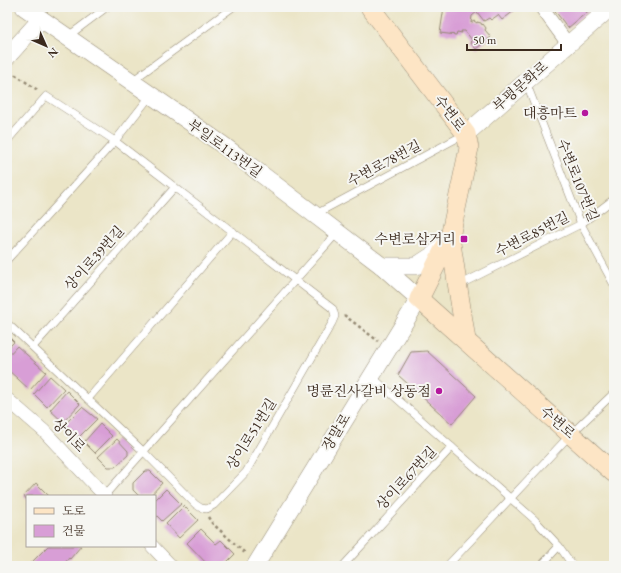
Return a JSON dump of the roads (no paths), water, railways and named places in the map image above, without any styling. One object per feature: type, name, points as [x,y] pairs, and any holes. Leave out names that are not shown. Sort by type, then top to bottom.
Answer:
[{"type":"main road","name":"수변로","points":[[370,7],[466,134],[469,148],[450,237],[419,299],[614,473]]},
{"type":"main road","name":"수변로","points":[[450,237],[466,340]]},
{"type":"street","name":"부일로113번길","points":[[24,7],[223,145],[382,266],[419,299]]},
{"type":"street","points":[[541,7],[568,44]]},
{"type":"street","name":"부평문화로","points":[[466,134],[611,7]]},
{"type":"street","points":[[7,57],[41,19]]},
{"type":"street","points":[[382,266],[416,266],[433,255],[450,237]]},
{"type":"street","name":"장말로","points":[[255,565],[419,299]]},
{"type":"street","name":"상이로","points":[[7,399],[44,431],[104,495]]},
{"type":"street","points":[[153,547],[171,566]]},
{"type":"lane","points":[[67,37],[107,7]]},
{"type":"lane","points":[[131,82],[233,7]]},
{"type":"lane","name":"수변로107번길","points":[[526,82],[581,224],[614,285]]},
{"type":"lane","points":[[7,260],[115,140],[151,95]]},
{"type":"lane","points":[[7,141],[46,96],[115,140],[296,280]]},
{"type":"lane","name":"수변로78번길","points":[[314,215],[466,134]]},
{"type":"lane","name":"상이로39번길","points":[[33,347],[175,186]]},
{"type":"lane","name":"수변로85번길","points":[[458,286],[581,224],[614,199]]},
{"type":"lane","points":[[88,399],[233,231]]},
{"type":"lane","points":[[106,495],[338,233]]},
{"type":"lane","name":"상이로51번길","points":[[144,452],[195,504],[206,509],[214,505],[246,472],[332,323],[334,311],[296,280]]},
{"type":"lane","points":[[7,323],[144,452]]},
{"type":"lane","points":[[371,376],[452,447]]},
{"type":"lane","points":[[447,566],[571,434],[614,393]]},
{"type":"lane","name":"상이로67번길","points":[[343,566],[452,447],[535,520],[559,546],[573,566]]},
{"type":"lane","points":[[541,566],[559,546]]},
{"type":"place","name":"대흥마트","points":[[585,113]]},
{"type":"place","name":"수변로삼거리","points":[[464,239]]},
{"type":"place","name":"명륜진사갈비 상동점","points":[[439,391]]}]
